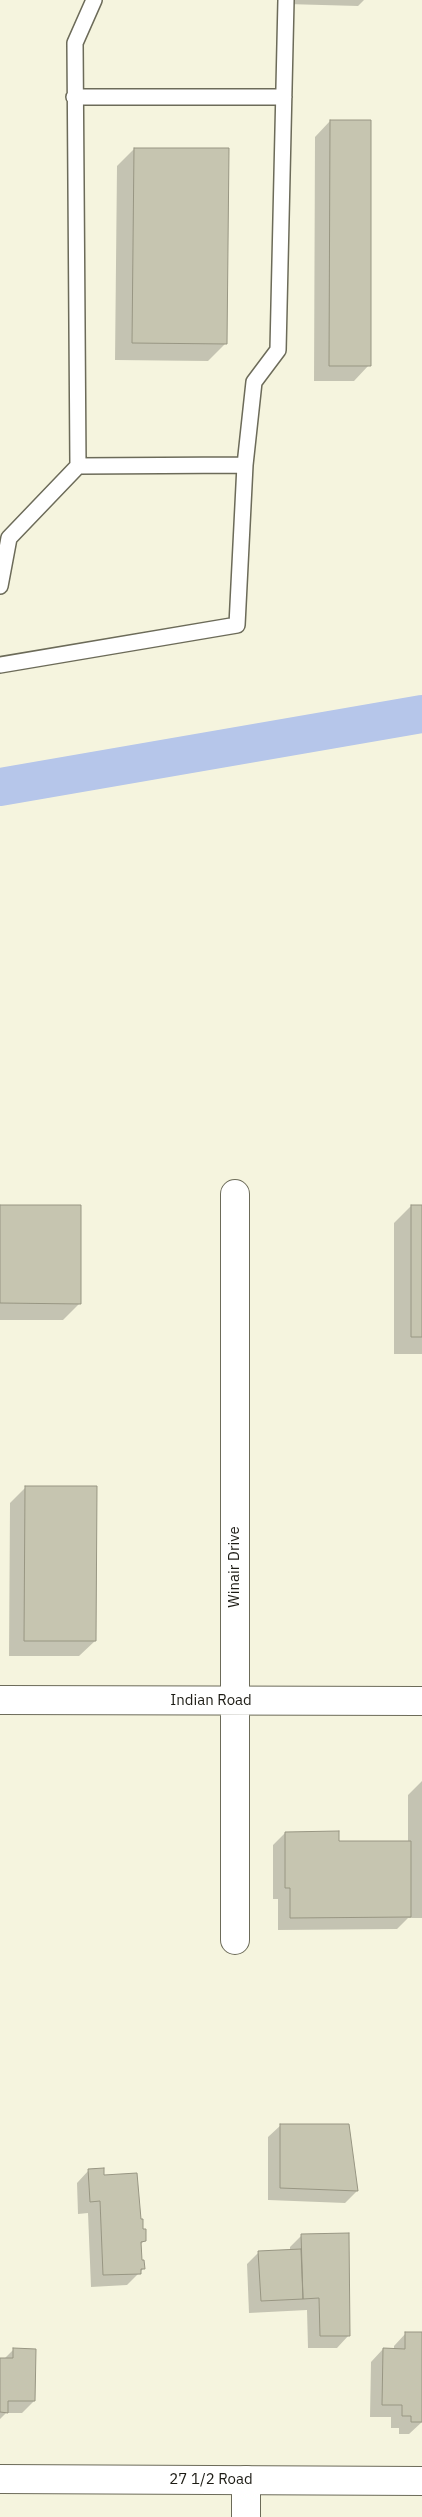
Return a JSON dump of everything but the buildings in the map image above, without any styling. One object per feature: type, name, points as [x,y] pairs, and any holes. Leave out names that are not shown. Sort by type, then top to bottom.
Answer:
[{"type":"street","name":"Winair Drive","points":[[235,1194],[235,1940]]},
{"type":"street","name":"Indian Road","points":[[0,1700],[422,1701]]},
{"type":"street","name":"27 1/2 Road","points":[[0,2479],[422,2481]]},
{"type":"street","points":[[246,2480],[246,2517]]},
{"type":"lane","points":[[0,586],[9,538],[78,466],[75,43],[94,0]]},
{"type":"lane","points":[[0,665],[237,625],[245,465],[254,382],[278,350],[286,0]]},
{"type":"lane","points":[[74,97],[284,97]]},
{"type":"lane","points":[[78,466],[245,465]]},
{"type":"waterway","points":[[0,787],[422,714]]}]
